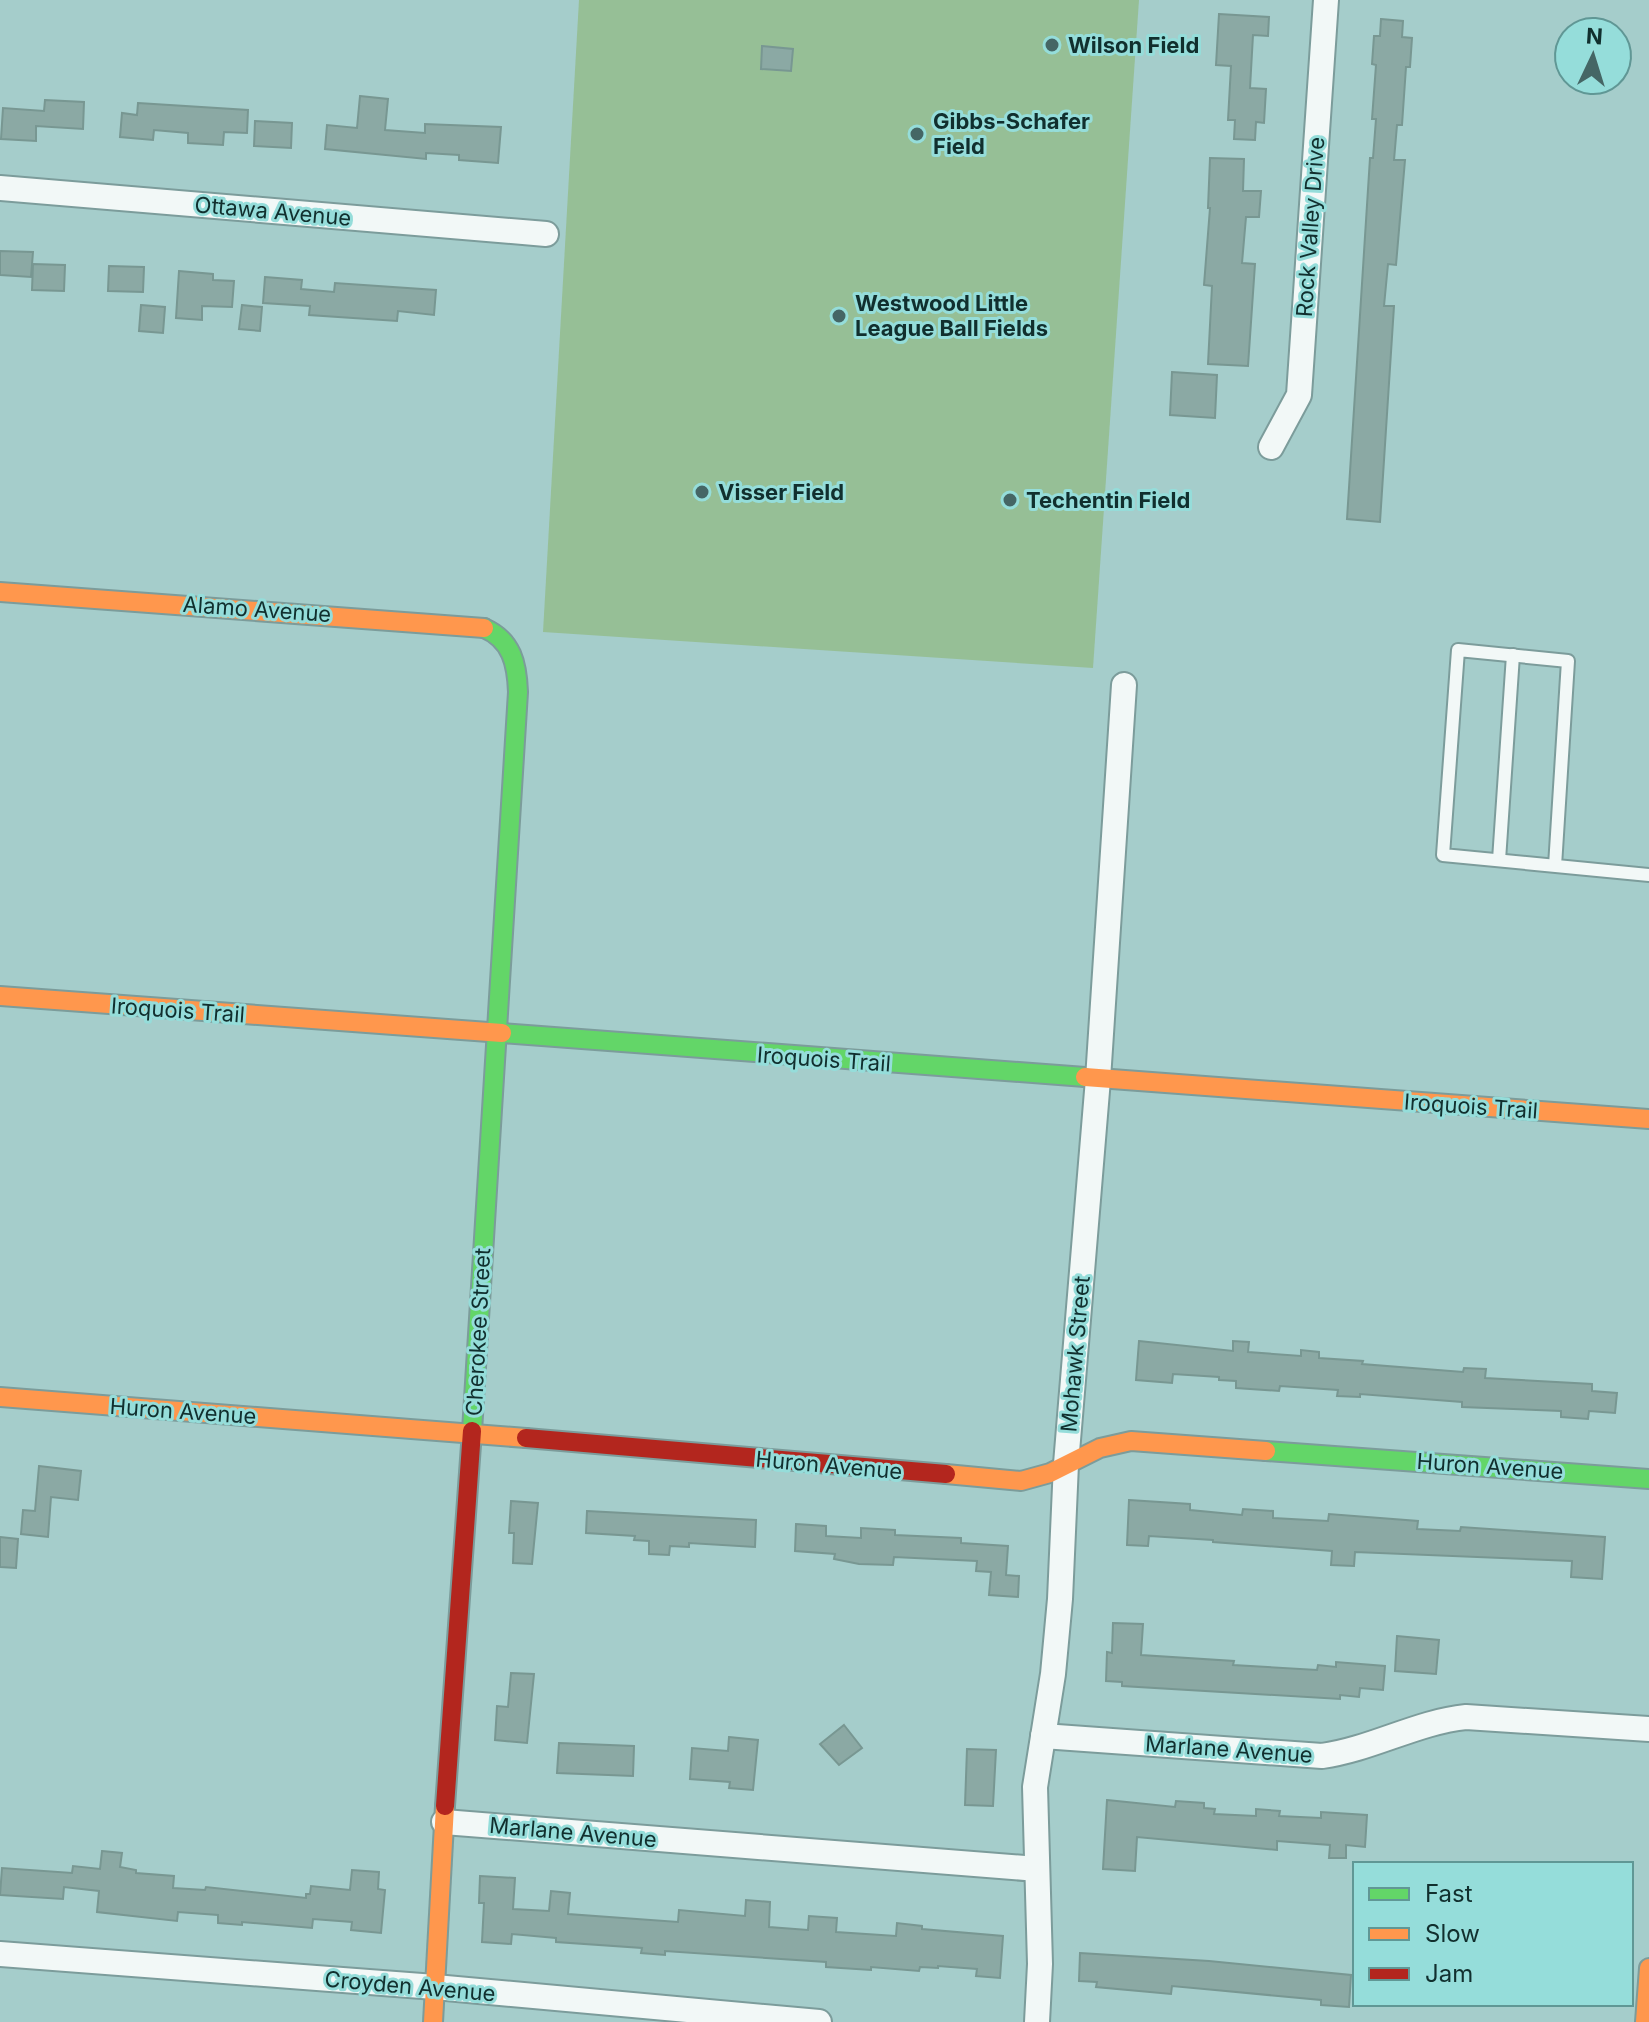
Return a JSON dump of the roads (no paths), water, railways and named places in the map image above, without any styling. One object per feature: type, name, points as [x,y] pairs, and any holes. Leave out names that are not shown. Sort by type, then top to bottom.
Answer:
[{"type":"street","name":"Rock Valley Drive","points":[[1271,447],[1299,395],[1326,0]]},
{"type":"street","name":"Ottawa Avenue","points":[[0,188],[546,234]]},
{"type":"street","name":"Alamo Avenue","points":[[0,592],[455,623],[493,629],[508,644]]},
{"type":"street","name":"Cherokee Street","points":[[433,2022],[518,673],[516,659],[508,644]]},
{"type":"street","name":"Mohawk Street","points":[[1037,2022],[1040,1964],[1035,1787],[1053,1674],[1060,1599],[1066,1464],[1098,1079],[1124,685]]},
{"type":"street","name":"Iroquois Trail","points":[[0,996],[1649,1119]]},
{"type":"street","name":"Huron Avenue","points":[[0,1397],[472,1433],[1011,1481],[1037,1479],[1099,1446],[1154,1441],[1649,1479]]},
{"type":"street","name":"Marlane Avenue","points":[[1043,1736],[1312,1756],[1345,1753],[1447,1719],[1466,1717],[1649,1729]]},
{"type":"street","name":"Marlane Avenue","points":[[444,1822],[1037,1869]]},
{"type":"street","name":"Croyden Avenue","points":[[0,1954],[435,1987],[819,2022]]},
{"type":"street","points":[[1645,2022],[1649,1968]]},
{"type":"lane","points":[[1555,866],[1568,661],[1458,650],[1443,855],[1499,860],[1555,866],[1649,875]]},
{"type":"lane","points":[[1499,860],[1513,655]]},
{"type":"place","name":"Wilson Field","points":[[1052,45]]},
{"type":"place","name":"Gibbs-Schafer Field","points":[[917,134]]},
{"type":"place","name":"Westwood Little League Ball Fields","points":[[839,316]]},
{"type":"place","name":"Visser Field","points":[[702,492]]},
{"type":"place","name":"Techentin Field","points":[[1010,500]]}]
